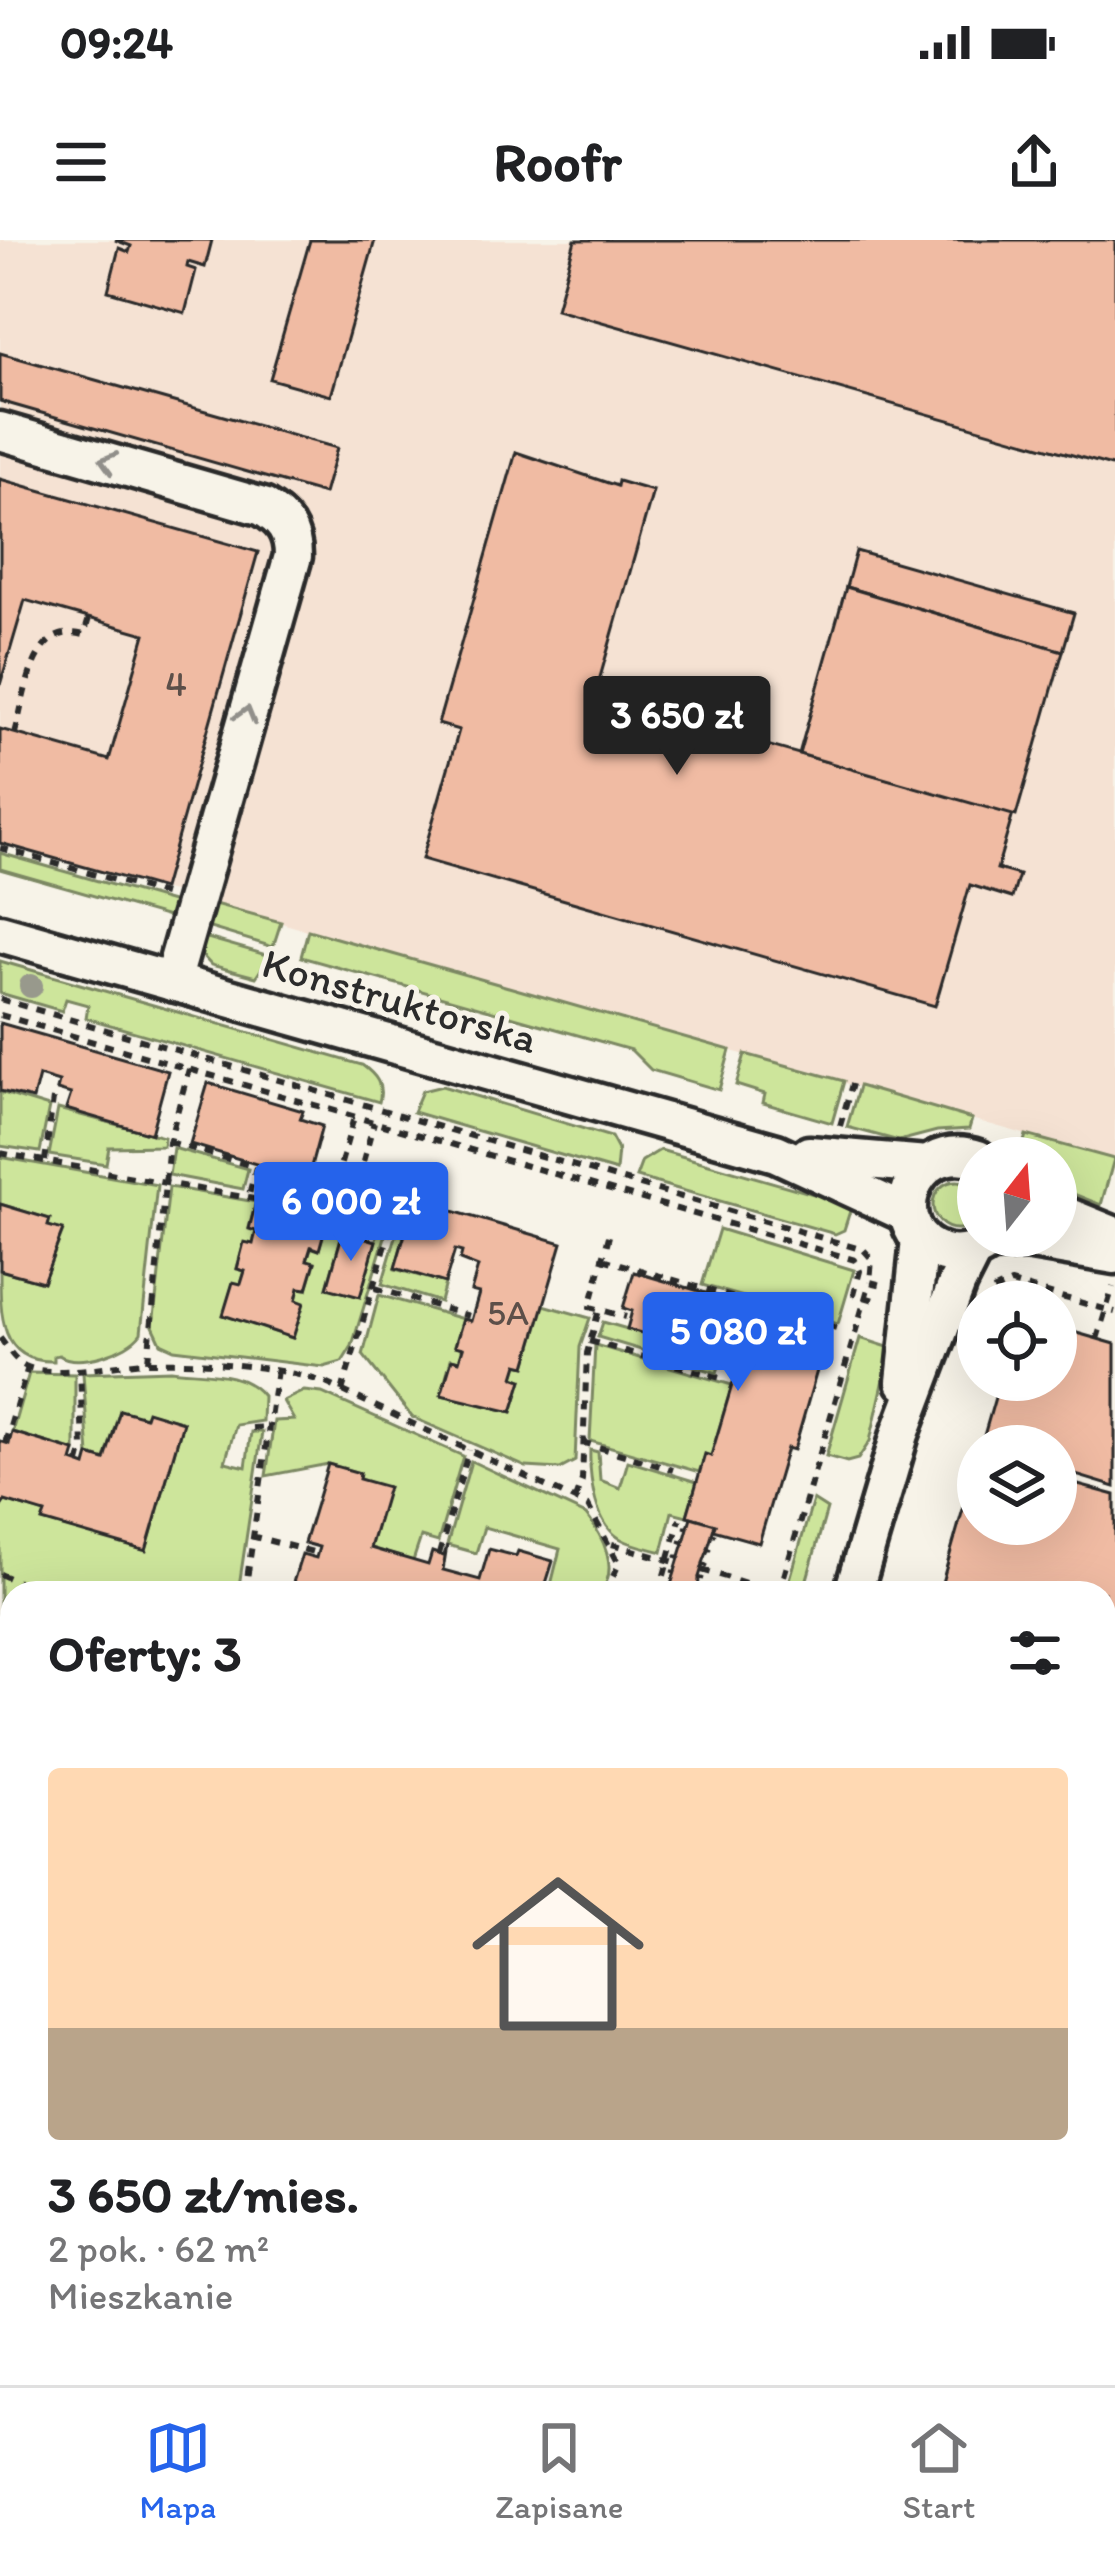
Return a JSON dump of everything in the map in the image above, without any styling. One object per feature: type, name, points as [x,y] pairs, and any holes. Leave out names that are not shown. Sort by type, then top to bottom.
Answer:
[{"type":"street","points":[[0,431],[263,507],[280,517],[290,532],[293,556],[172,982]]},
{"type":"street","name":"Konstruktorska","points":[[0,933],[776,1153],[878,1197],[945,1253],[957,1250]]},
{"type":"street","name":"Konstruktorska","points":[[776,1153],[927,1165],[957,1156]]},
{"type":"street","points":[[900,1434],[914,1227],[912,1184],[927,1165]]},
{"type":"street","points":[[1077,1221],[1115,1236]]},
{"type":"street","points":[[857,1581],[900,1434],[962,1270],[974,1257]]},
{"type":"street","points":[[1074,1257],[1114,1271]]},
{"type":"path","points":[[15,734],[41,646],[59,634],[84,635],[89,618]]},
{"type":"path","points":[[0,848],[193,902]]},
{"type":"path","points":[[0,999],[864,1250],[872,1259],[870,1282],[782,1581]]},
{"type":"path","points":[[0,1015],[855,1260],[860,1271],[854,1294],[892,1306]]},
{"type":"path","points":[[148,1362],[170,1142],[189,1069]]},
{"type":"path","points":[[839,1130],[852,1084]]},
{"type":"path","points":[[45,1161],[53,1099]]},
{"type":"path","points":[[336,1181],[354,1117]]},
{"type":"path","points":[[313,1174],[356,1187],[374,1122]]},
{"type":"path","points":[[170,1142],[256,1167],[249,1195]]},
{"type":"path","points":[[0,1153],[265,1201]]},
{"type":"path","points":[[342,1391],[406,1177]]},
{"type":"path","points":[[609,1236],[590,1307],[626,1318]]},
{"type":"path","points":[[603,1259],[843,1330]]},
{"type":"path","points":[[1097,1339],[1110,1311],[1114,1271]]},
{"type":"path","points":[[870,1282],[887,1287]]},
{"type":"path","points":[[375,1288],[469,1316]]},
{"type":"path","points":[[1077,1302],[1110,1311]]},
{"type":"path","points":[[575,1499],[582,1480],[590,1341],[599,1310]]},
{"type":"path","points":[[1,1341],[28,1367],[148,1362],[277,1370],[308,1377],[592,1509],[619,1571],[613,1581]]},
{"type":"path","points":[[590,1341],[724,1379]]},
{"type":"path","points":[[59,1355],[59,1369]]},
{"type":"path","points":[[5,1443],[28,1367]]},
{"type":"path","points":[[79,1463],[80,1368]]},
{"type":"path","points":[[246,1581],[277,1370]]},
{"type":"path","points":[[252,1428],[268,1427]]},
{"type":"path","points":[[582,1442],[673,1471]]},
{"type":"path","points":[[440,1554],[469,1450]]},
{"type":"path","points":[[664,1581],[673,1562],[680,1519]]},
{"type":"path","points":[[251,1536],[317,1553]]},
{"type":"path","points":[[610,1544],[673,1562]]},
{"type":"path","points":[[702,1570],[739,1581]]},
{"type":"shaded area","points":[[0,240],[1115,240],[1115,1160],[1077,1149],[1077,1137],[1034,1137],[0,843]]},
{"type":"green space","points":[[0,853],[179,904],[175,919],[0,869]]},
{"type":"green space","points":[[207,902],[281,922],[273,947],[200,925]]},
{"type":"green space","points":[[308,930],[730,1050],[719,1090],[651,1070],[631,1050],[301,957]]},
{"type":"green space","points":[[197,935],[270,956],[256,977],[211,965],[199,952]]},
{"type":"green space","points":[[0,961],[362,1065],[378,1081],[379,1102],[86,1018],[88,1005],[66,999],[62,1011],[0,993]]},
{"type":"green space","points":[[745,1054],[844,1081],[832,1123],[763,1103],[765,1094],[736,1085]]},
{"type":"green space","points":[[442,1086],[611,1137],[618,1150],[616,1171],[413,1112],[422,1091]]},
{"type":"green space","points":[[859,1086],[972,1119],[969,1129],[899,1141],[847,1127]]},
{"type":"green space","points":[[0,1092],[49,1107],[40,1152],[0,1146]]},
{"type":"green space","points":[[58,1109],[164,1137],[163,1146],[109,1147],[106,1164],[49,1155]]},
{"type":"green space","points":[[173,1148],[248,1169],[243,1189],[169,1175]]},
{"type":"green space","points":[[1077,1149],[1114,1159],[1101,1205],[1077,1195]]},
{"type":"green space","points":[[660,1150],[845,1203],[850,1211],[844,1230],[835,1234],[636,1177],[642,1161]]},
{"type":"green space","points":[[0,1157],[157,1185],[141,1333],[134,1340],[102,1356],[78,1360],[59,1355],[54,1361],[36,1360],[13,1345],[3,1319],[0,1270],[43,1282],[63,1231],[48,1226],[49,1219],[0,1204]]},
{"type":"green space","points":[[957,1181],[957,1229],[940,1222],[933,1205],[940,1188]]},
{"type":"green space","points":[[169,1187],[256,1202],[249,1228],[256,1231],[253,1244],[244,1243],[237,1268],[245,1271],[241,1284],[233,1283],[224,1314],[292,1338],[303,1303],[296,1300],[299,1288],[307,1289],[315,1263],[307,1260],[311,1247],[319,1249],[331,1208],[348,1214],[327,1287],[360,1297],[379,1228],[387,1230],[352,1346],[342,1362],[324,1367],[174,1349],[161,1343],[153,1326]]},
{"type":"green space","points":[[719,1229],[854,1270],[838,1324],[702,1285]]},
{"type":"green space","points":[[397,1233],[404,1236],[395,1269],[445,1283],[440,1302],[382,1284]]},
{"type":"green space","points":[[379,1295],[463,1319],[455,1345],[463,1349],[459,1361],[451,1359],[441,1395],[512,1412],[522,1380],[514,1377],[518,1364],[526,1366],[544,1305],[590,1318],[580,1347],[575,1461],[560,1469],[526,1467],[412,1417],[363,1355]]},
{"type":"green space","points":[[603,1322],[722,1356],[717,1373],[598,1337]]},
{"type":"green space","points":[[860,1338],[891,1348],[870,1441],[858,1459],[847,1462],[826,1456]]},
{"type":"green space","points":[[595,1345],[732,1385],[711,1456],[705,1455],[699,1472],[590,1441]]},
{"type":"green space","points":[[29,1373],[75,1374],[75,1451],[12,1432]]},
{"type":"green space","points":[[83,1373],[208,1373],[245,1382],[263,1396],[262,1421],[236,1425],[225,1462],[246,1467],[251,1432],[262,1432],[240,1581],[0,1581],[0,1508],[5,1501],[45,1513],[43,1521],[146,1550],[183,1422],[148,1412],[105,1460],[89,1455]]},
{"type":"green space","points":[[304,1391],[322,1393],[463,1456],[438,1542],[421,1537],[413,1561],[370,1548],[387,1488],[359,1479],[360,1473],[328,1464],[266,1476],[274,1421],[294,1420],[283,1401]]},
{"type":"green space","points":[[590,1450],[598,1452],[600,1480],[620,1488],[628,1461],[697,1482],[687,1516],[672,1512],[662,1552],[623,1540],[606,1524],[593,1487]]},
{"type":"green space","points":[[471,1461],[586,1515],[603,1543],[609,1574],[607,1581],[552,1581],[560,1549],[484,1527],[476,1553],[447,1545]]},
{"type":"green space","points":[[813,1500],[827,1509],[806,1581],[789,1581]]},
{"type":"building","points":[[115,240],[212,240],[205,267],[188,262],[187,267],[196,270],[185,313],[108,291],[119,248],[129,252],[131,246]]},
{"type":"building","points":[[310,240],[375,240],[331,396],[270,379]]},
{"type":"building","points":[[575,240],[1115,240],[1115,467],[556,309]]},
{"type":"building","points":[[0,353],[337,448],[324,494],[0,401]]},
{"type":"building","points":[[516,452],[617,486],[618,481],[653,491],[595,695],[680,719],[689,687],[720,695],[710,729],[1013,814],[997,869],[1019,875],[1012,898],[970,885],[935,1006],[422,859],[459,730],[438,724]]},
{"type":"building","points":[[0,479],[258,552],[163,889],[0,843],[0,729],[109,760],[145,634],[25,600],[0,685]]},
{"type":"building","points":[[856,551],[1074,613],[1063,651],[846,587]]},
{"type":"building","points":[[846,587],[1063,651],[1016,816],[799,754]]},
{"type":"building","points":[[0,1023],[168,1071],[151,1134],[66,1109],[71,1094],[57,1090],[59,1082],[39,1076],[33,1099],[0,1091]]},
{"type":"building","points":[[208,1083],[303,1111],[300,1119],[322,1126],[308,1178],[337,1186],[319,1250],[311,1247],[307,1260],[315,1262],[307,1289],[299,1288],[296,1300],[304,1303],[293,1338],[223,1315],[233,1282],[241,1284],[245,1271],[237,1269],[244,1242],[253,1244],[256,1231],[249,1229],[256,1202],[264,1204],[268,1192],[260,1189],[266,1167],[190,1144]]},
{"type":"building","points":[[415,1200],[562,1243],[526,1366],[518,1364],[514,1377],[522,1380],[512,1412],[441,1395],[452,1359],[459,1361],[463,1348],[455,1346],[463,1319],[471,1321],[479,1293],[471,1291],[478,1267],[460,1260],[462,1252],[455,1250],[445,1283],[395,1268]]},
{"type":"building","points":[[0,1204],[50,1219],[48,1226],[63,1230],[43,1282],[0,1270]]},
{"type":"building","points":[[343,1231],[376,1241],[360,1297],[327,1288]]},
{"type":"building","points":[[634,1272],[829,1329],[794,1450],[787,1448],[759,1543],[713,1530],[715,1524],[687,1516],[705,1454],[711,1456],[732,1385],[751,1345],[727,1338],[722,1356],[627,1329],[632,1311],[623,1308]]},
{"type":"building","points":[[1077,1333],[1115,1344],[1115,1487],[1077,1475],[1077,1425],[987,1425],[994,1401],[1077,1401]]},
{"type":"building","points":[[120,1410],[145,1417],[147,1411],[183,1422],[146,1551],[42,1521],[45,1513],[5,1501],[0,1508],[0,1441],[9,1444],[12,1432],[75,1451],[72,1461],[86,1466],[89,1455],[105,1460]]},
{"type":"building","points":[[328,1464],[388,1487],[370,1548],[428,1565],[432,1552],[444,1556],[447,1545],[443,1570],[480,1580],[489,1549],[553,1561],[547,1581],[293,1581],[302,1554],[316,1558],[319,1547],[304,1543]]},
{"type":"building","points":[[1077,1485],[1115,1495],[1115,1581],[942,1581],[957,1530],[957,1545],[1077,1545]]},
{"type":"building","points":[[691,1517],[715,1524],[712,1534],[716,1535],[708,1548],[712,1550],[703,1563],[708,1566],[703,1564],[699,1577],[704,1579],[672,1581],[675,1572],[671,1571],[679,1558],[675,1556],[680,1556],[684,1543],[679,1541],[684,1542],[688,1528],[684,1527]]}]
